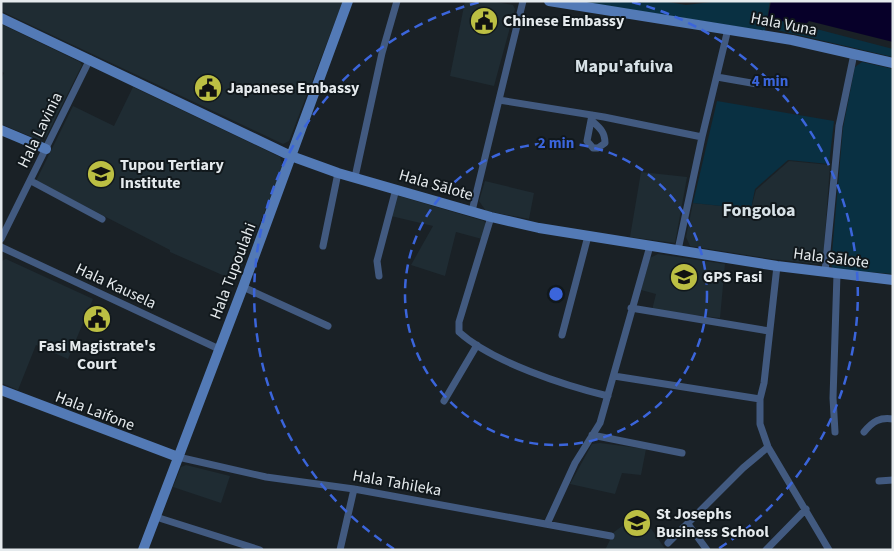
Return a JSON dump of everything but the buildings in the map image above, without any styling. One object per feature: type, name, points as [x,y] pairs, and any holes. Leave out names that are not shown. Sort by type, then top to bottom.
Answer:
[{"type":"main road","name":"Hala Tupoulahi","points":[[143,550],[292,156],[348,1]]},
{"type":"main road","name":"Hala Vuna","points":[[549,1],[792,40],[893,63]]},
{"type":"main road","name":"Hala Sālote","points":[[1,18],[292,156],[338,173],[491,218],[588,236],[776,266],[893,280]]},
{"type":"main road","points":[[1,130],[46,149]]},
{"type":"main road","name":"Hala Laifone","points":[[1,390],[178,458]]},
{"type":"street","points":[[355,177],[382,53],[397,1]]},
{"type":"street","points":[[472,211],[523,1]]},
{"type":"street","points":[[678,250],[702,137],[728,29]]},
{"type":"street","points":[[825,272],[839,126],[854,54]]},
{"type":"street","name":"Hala Lavinia","points":[[1,239],[90,60]]},
{"type":"street","points":[[717,77],[757,84]]},
{"type":"street","points":[[499,100],[702,137]]},
{"type":"street","points":[[323,246],[338,173]]},
{"type":"street","points":[[31,181],[102,219]]},
{"type":"street","points":[[378,276],[377,261],[396,189]]},
{"type":"street","points":[[491,218],[459,322],[459,332],[477,345],[505,360],[582,390],[608,396]]},
{"type":"street","points":[[562,335],[588,236]]},
{"type":"street","points":[[547,524],[575,463],[600,422],[650,246]]},
{"type":"street","name":"Hala Kausela","points":[[1,247],[219,349]]},
{"type":"street","points":[[776,266],[760,399],[760,424],[768,447],[829,550]]},
{"type":"street","points":[[835,432],[833,398],[837,274]]},
{"type":"street","points":[[243,287],[328,326]]},
{"type":"street","points":[[631,308],[769,331]]},
{"type":"street","points":[[444,401],[477,345]]},
{"type":"street","points":[[614,376],[760,399]]},
{"type":"street","points":[[864,432],[871,423],[883,418],[893,420]]},
{"type":"street","points":[[592,435],[682,453]]},
{"type":"street","points":[[668,543],[743,468],[768,447]]},
{"type":"street","name":"Hala Tahileka","points":[[178,458],[266,477],[354,489],[611,536]]},
{"type":"street","points":[[879,481],[893,480]]},
{"type":"street","points":[[340,550],[354,489]]},
{"type":"street","points":[[766,550],[806,509]]},
{"type":"street","points":[[156,517],[260,550]]},
{"type":"street","points":[[688,524],[706,550]]},
{"type":"shaded area","points":[[1,1],[343,1],[289,141],[283,144],[1,11]]},
{"type":"shaded area","points":[[465,1],[491,1],[513,5],[515,9],[494,86],[450,76]]},
{"type":"shaded area","points":[[577,1],[663,1],[686,5],[720,1],[770,1],[765,31]]},
{"type":"shaded area","points":[[771,1],[893,1],[893,42],[809,21],[803,27],[768,17]]},
{"type":"shaded area","points":[[782,20],[893,49],[893,57],[777,30]]},
{"type":"shaded area","points":[[1,24],[80,62],[82,65],[46,137],[39,140],[1,124],[1,79],[4,73],[1,71]]},
{"type":"shaded area","points":[[862,62],[893,69],[893,274],[833,269],[831,265],[843,128],[855,67]]},
{"type":"shaded area","points":[[133,87],[280,157],[283,167],[236,281],[170,252],[170,250],[36,181],[73,106],[114,126]]},
{"type":"shaded area","points":[[717,101],[834,121],[829,164],[788,160],[755,189],[751,209],[693,203]]},
{"type":"shaded area","points":[[789,161],[830,165],[823,261],[818,264],[772,259],[690,246],[686,237],[693,203],[751,209],[756,190]]},
{"type":"shaded area","points":[[641,172],[687,177],[675,243],[630,237]]},
{"type":"shaded area","points":[[485,181],[534,193],[529,219],[486,211],[479,201]]},
{"type":"shaded area","points":[[399,196],[484,221],[486,224],[482,239],[456,232],[445,276],[411,265],[433,226],[391,216],[395,198]]},
{"type":"shaded area","name":"GPS Fasi","points":[[658,254],[725,264],[720,318],[652,310],[656,294],[641,290],[650,258]]},
{"type":"shaded area","points":[[6,259],[93,299],[68,359],[36,345],[18,390],[1,383],[1,261]]},
{"type":"shaded area","points":[[600,443],[646,449],[641,475],[622,473],[615,494],[570,484],[592,444]]},
{"type":"shaded area","points":[[186,465],[230,476],[221,503],[173,487],[181,467]]},
{"type":"shaded area","name":"St Josephs Business School","points":[[640,513],[666,550],[605,550],[614,532]]},
{"type":"place","name":"Chinese Embassy","points":[[484,21]]},
{"type":"place","name":"Japanese Embassy","points":[[208,88]]},
{"type":"place","name":"Tupou Tertiary Institute","points":[[101,174]]},
{"type":"place","name":"GPS Fasi","points":[[684,277]]},
{"type":"place","name":"Fasi Magistrate's Court","points":[[97,319]]},
{"type":"place","name":"St Josephs Business School","points":[[637,523]]},
{"type":"district","name":"Mapu'afuiva","points":[[624,66]]},
{"type":"district","name":"Fongoloa","points":[[759,210]]}]
